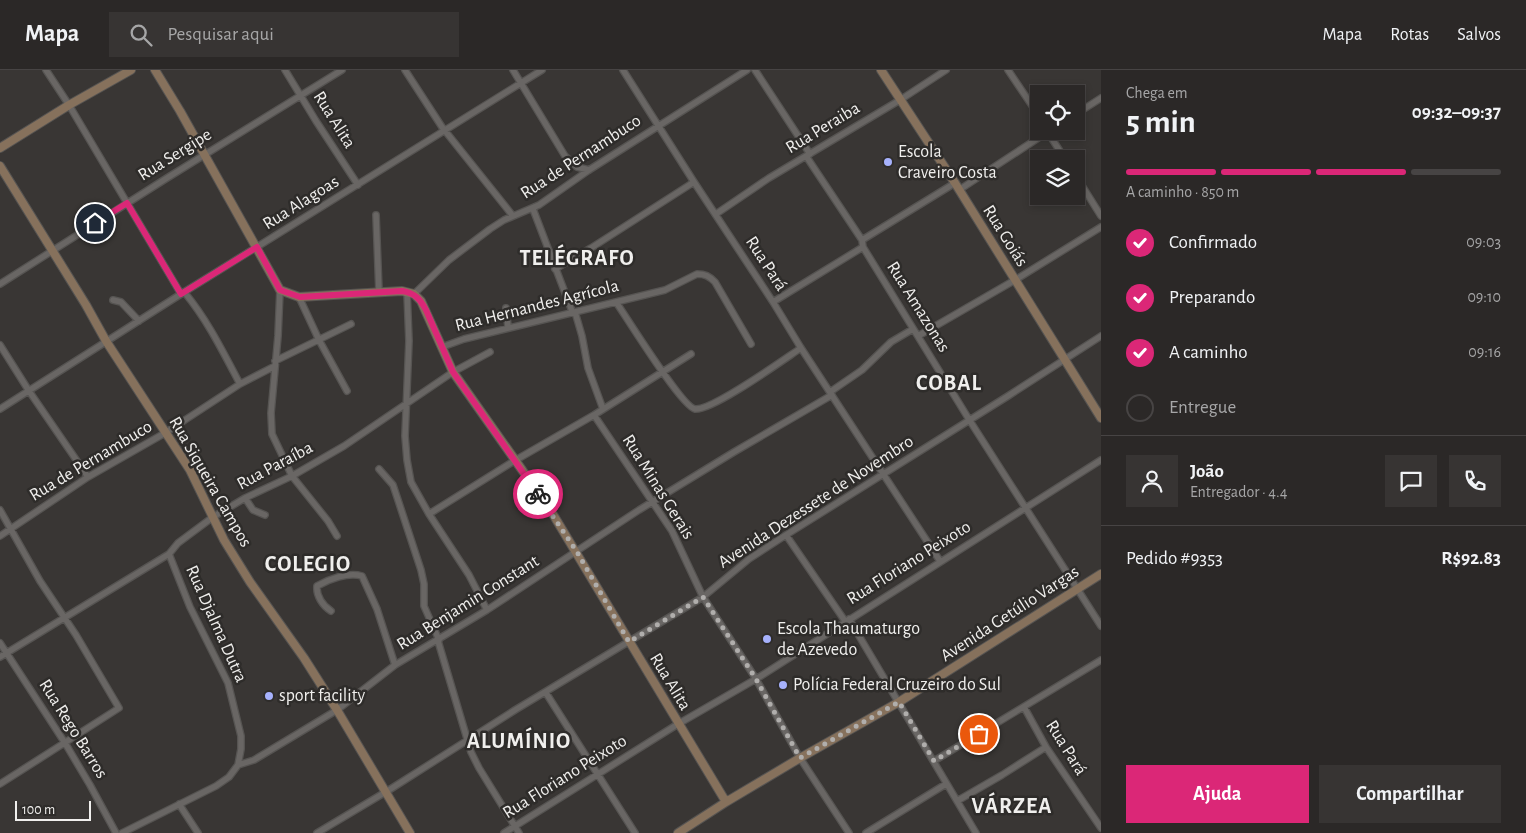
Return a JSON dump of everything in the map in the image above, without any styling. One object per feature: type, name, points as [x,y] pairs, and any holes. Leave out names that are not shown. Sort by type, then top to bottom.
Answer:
[{"type":"street","points":[[46,70],[183,293],[201,312],[212,329],[240,384]]},
{"type":"street","points":[[0,148],[69,105],[131,70]]},
{"type":"street","points":[[155,70],[280,290],[270,428],[274,442],[292,476],[328,521],[337,536]]},
{"type":"street","name":"Rua Alita","points":[[285,70],[358,185]]},
{"type":"street","name":"Rua Sergipe","points":[[0,284],[342,70]]},
{"type":"street","points":[[405,70],[446,131],[513,216]]},
{"type":"street","points":[[513,70],[565,156],[577,167],[589,170]]},
{"type":"street","name":"Rua Alagoas","points":[[0,409],[542,70]]},
{"type":"street","name":"Rua Pará","points":[[623,70],[940,561]]},
{"type":"street","name":"Rua de Pernambuco","points":[[410,293],[469,244],[504,220],[533,209],[589,170],[747,70]]},
{"type":"street","name":"Rua Amazonas","points":[[755,70],[863,244],[913,329],[1101,626]]},
{"type":"street","name":"Rua Goiás","points":[[881,70],[957,187],[1101,418]]},
{"type":"street","name":"Rua Peraiba","points":[[716,214],[769,178],[900,100],[946,70]]},
{"type":"street","points":[[1008,70],[1030,103]]},
{"type":"street","points":[[1085,108],[1101,98]]},
{"type":"street","points":[[774,302],[863,244],[1035,140]]},
{"type":"street","name":"Rua Siqueira Campos","points":[[0,166],[86,305],[106,341],[190,470],[224,540],[250,582],[293,641],[338,710],[412,832]]},
{"type":"street","points":[[555,269],[694,182]]},
{"type":"street","points":[[1085,190],[1101,216]]},
{"type":"street","points":[[533,209],[555,269],[574,312],[582,336],[588,368],[603,409]]},
{"type":"street","points":[[376,214],[379,292]]},
{"type":"street","points":[[918,336],[1015,280],[1101,227]]},
{"type":"street","name":"Rua Hernandes Agrícola","points":[[442,346],[665,290],[697,274],[709,276],[719,289],[751,344]]},
{"type":"street","points":[[280,290],[300,297],[379,292],[410,293],[405,436],[410,473],[417,495],[469,575],[488,610]]},
{"type":"street","name":"Rua Alita","points":[[410,293],[421,301],[426,310],[453,372],[551,511],[577,552],[726,802]]},
{"type":"street","points":[[300,297],[319,340],[347,391]]},
{"type":"street","points":[[113,300],[121,302],[139,321]]},
{"type":"street","points":[[616,302],[662,371],[691,408],[706,407],[718,401],[801,348]]},
{"type":"street","points":[[506,308],[508,328]]},
{"type":"street","name":"Rua de Pernambuco","points":[[0,536],[88,477],[165,433],[240,384],[351,324]]},
{"type":"street","name":"Rua Benjamin Constant","points":[[122,833],[216,786],[228,777],[238,765],[254,760],[338,710],[395,665],[488,610],[652,502],[831,394],[862,370],[891,342],[913,329]]},
{"type":"street","name":"Avenida Dezessete de Novembro","points":[[317,833],[386,789],[467,742],[515,710],[703,597],[749,559],[1101,336]]},
{"type":"street","points":[[0,345],[88,477]]},
{"type":"street","name":"Rua Paraíba","points":[[0,657],[169,554],[178,543],[213,517],[245,498],[292,476],[344,446],[453,372],[490,352]]},
{"type":"street","points":[[429,514],[514,461],[594,415],[691,354]]},
{"type":"street","name":"Rua Minas Gerais","points":[[594,415],[672,531],[703,597],[756,679],[800,758],[850,833]]},
{"type":"street","name":"Rua Floriano Peixoto","points":[[504,833],[678,724],[756,679],[1101,460]]},
{"type":"street","points":[[379,469],[393,485],[398,497],[421,570],[424,584],[424,606],[438,641],[467,742],[479,768],[519,833]]},
{"type":"street","points":[[245,498],[253,510],[265,515]]},
{"type":"street","points":[[0,510],[40,581],[119,708],[0,784]]},
{"type":"street","points":[[786,535],[847,620],[899,702],[976,833]]},
{"type":"street","name":"Rua Djalma Dutra","points":[[169,554],[190,607],[228,683],[241,736],[238,765]]},
{"type":"street","name":"Avenida Getúlio Vargas","points":[[678,833],[800,758],[899,702],[1101,574]]},
{"type":"street","points":[[331,611],[316,592],[317,586],[344,576],[362,576],[376,609],[395,665]]},
{"type":"street","name":"Rua Rego Barros","points":[[0,643],[65,743],[116,833]]},
{"type":"street","points":[[934,761],[1101,660]]},
{"type":"street","points":[[546,693],[635,833]]},
{"type":"street","name":"Rua Pará","points":[[1024,707],[1046,747],[1101,828]]},
{"type":"street","points":[[957,800],[1002,775],[1046,747]]},
{"type":"street","points":[[866,833],[946,784]]},
{"type":"street","points":[[179,804],[198,833]]},
{"type":"way so far","points":[[538,494],[577,552],[629,642],[703,597],[756,679],[800,758],[899,702],[934,761],[979,734]]},
{"type":"place","name":"Escola Craveiro Costa","points":[[888,162]]},
{"type":"place","name":"Escola Thaumaturgo de Azevedo","points":[[767,639]]},
{"type":"place","name":"Polícia Federal Cruzeiro do Sul","points":[[783,685]]},
{"type":"place","name":"sport facility","points":[[269,696]]},
{"type":"district","name":"TELÉGRAFO","points":[[577,258]]},
{"type":"district","name":"COBAL","points":[[949,383]]},
{"type":"district","name":"COLEGIO","points":[[308,564]]},
{"type":"district","name":"ALUMÍNIO","points":[[519,741]]},
{"type":"district","name":"VÁRZEA","points":[[1012,806]]},
{"type":"route","points":[[95,223],[127,203],[181,294],[257,247],[280,290],[293,296],[348,295],[402,291],[414,294],[426,310],[453,372],[538,494]]}]
